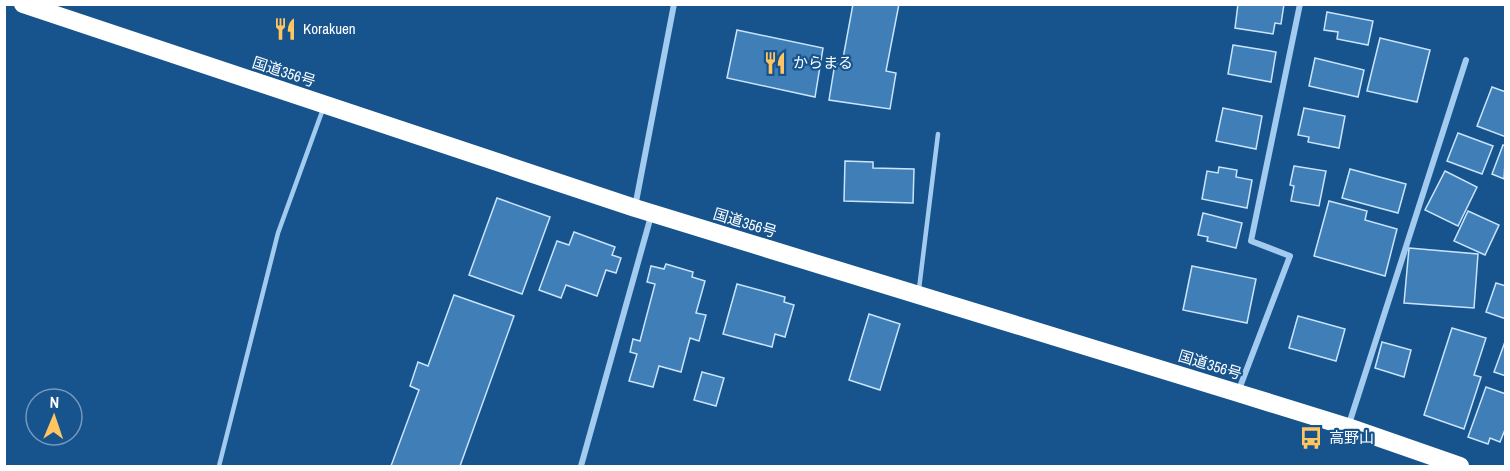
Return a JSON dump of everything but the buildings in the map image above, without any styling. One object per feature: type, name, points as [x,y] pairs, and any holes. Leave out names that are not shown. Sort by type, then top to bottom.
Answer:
[{"type":"highway","name":"国道356号","points":[[23,4],[643,211],[1348,427],[1459,466]]},
{"type":"street","points":[[581,466],[643,211],[674,4]]},
{"type":"street","points":[[1238,393],[1290,256],[1251,241],[1300,4]]},
{"type":"street","points":[[1348,427],[1466,60]]},
{"type":"lane","points":[[219,466],[278,233],[325,104]]},
{"type":"lane","points":[[918,295],[938,134]]},
{"type":"place","name":"Korakuen","points":[[285,29]]},
{"type":"place","name":"からまる","points":[[775,63]]},
{"type":"place","name":"高野山","points":[[1311,438]]}]
